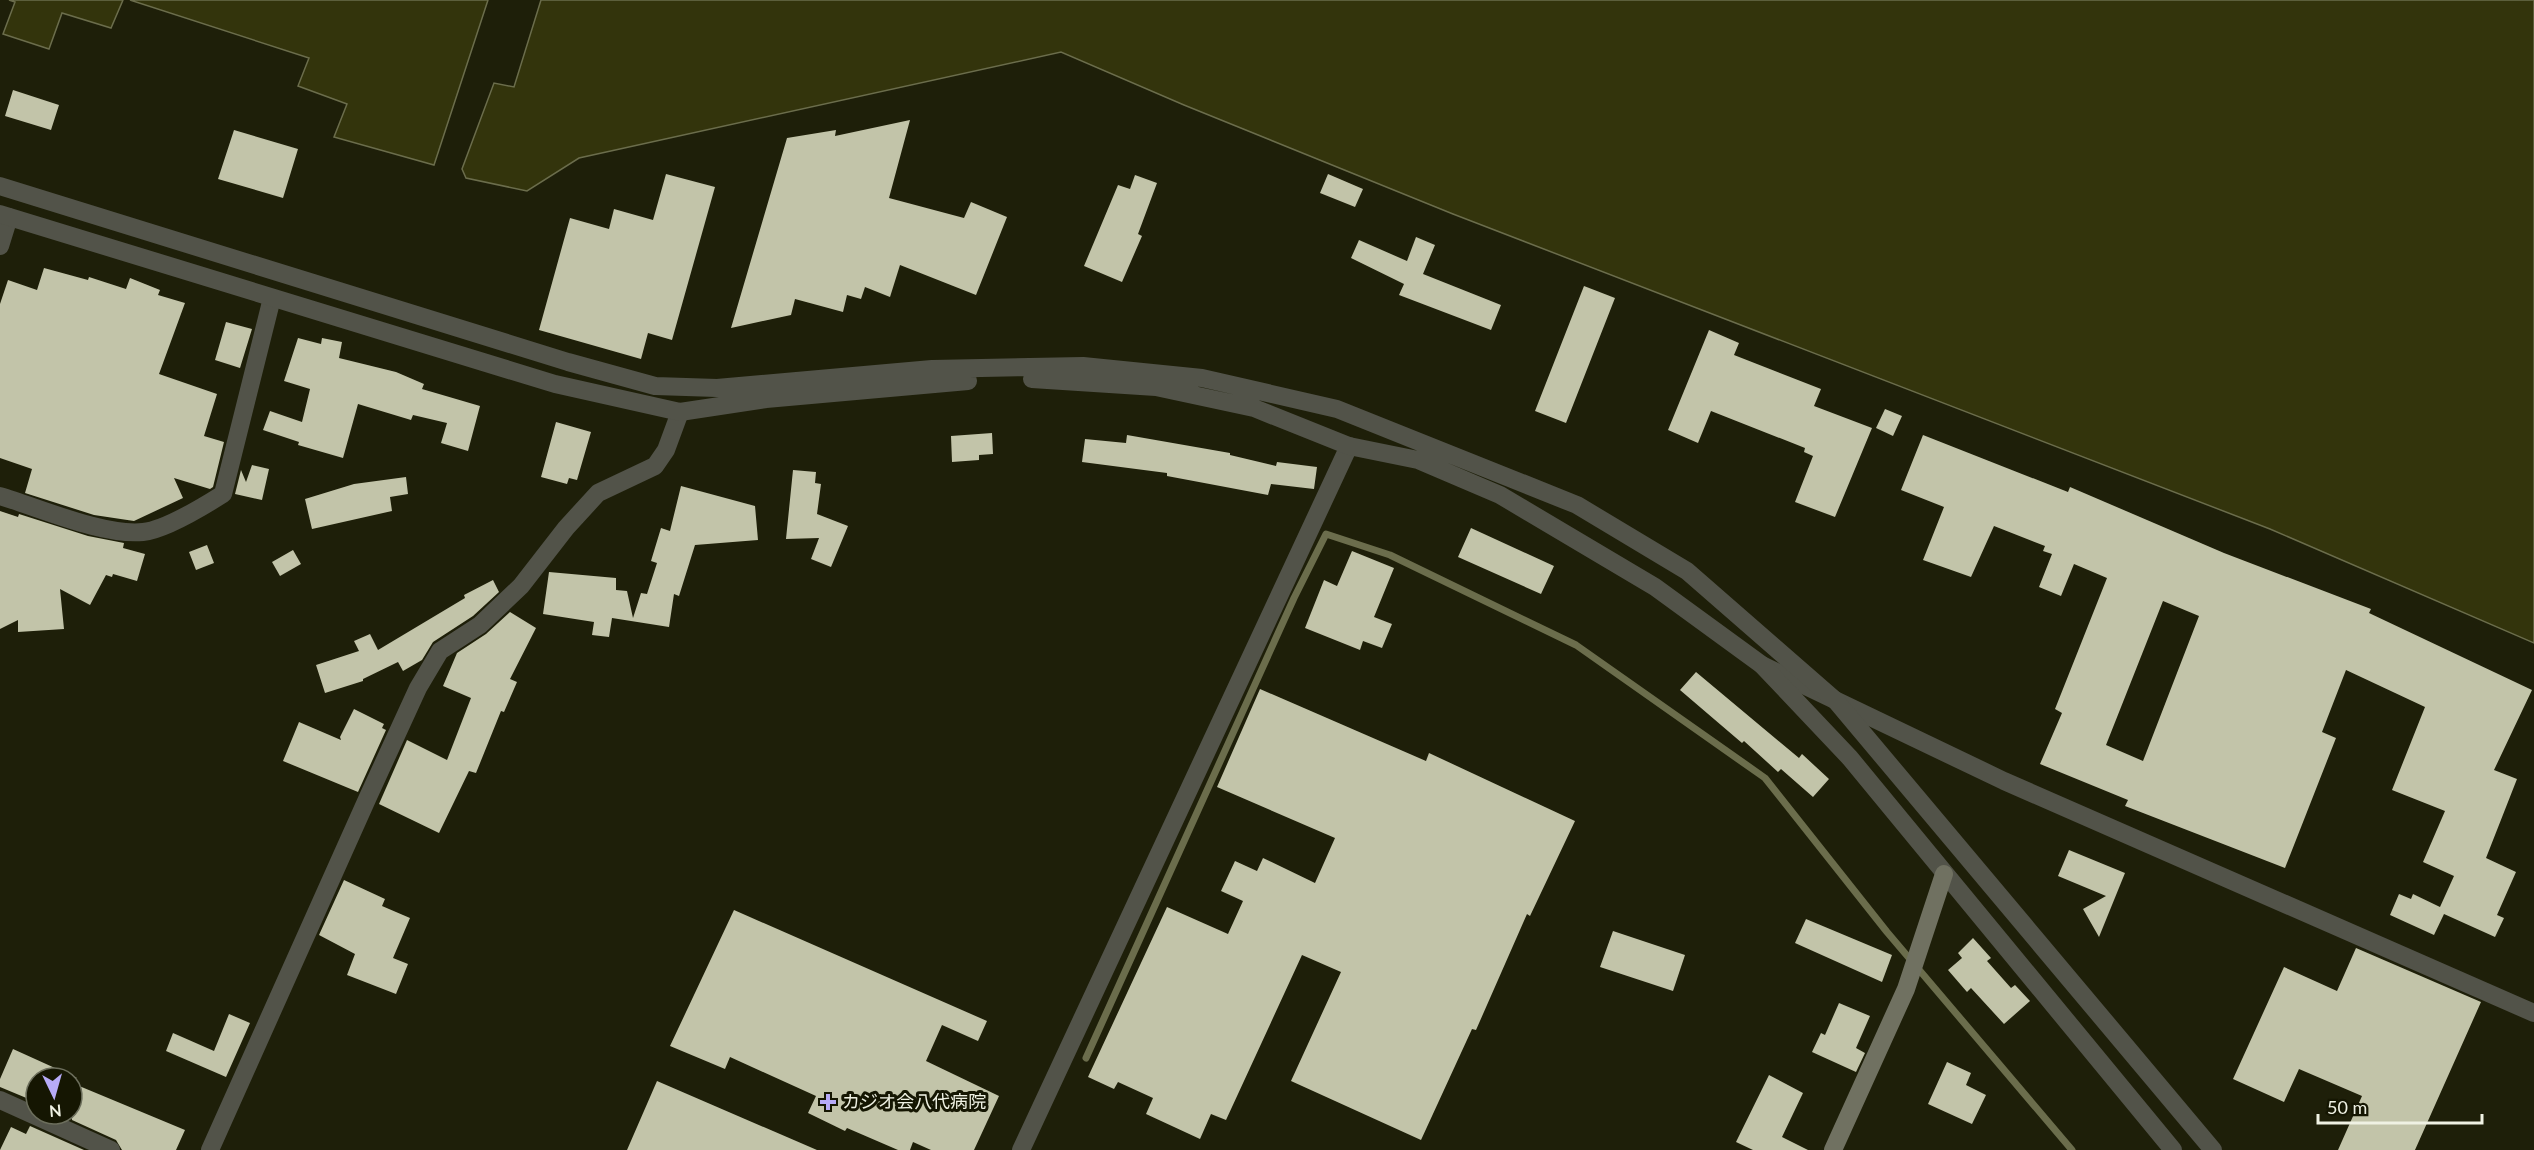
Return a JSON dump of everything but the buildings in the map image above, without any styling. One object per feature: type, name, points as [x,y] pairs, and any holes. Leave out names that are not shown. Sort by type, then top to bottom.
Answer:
[{"type":"main road","points":[[1833,1150],[1906,989],[1944,874]]},
{"type":"street","points":[[0,186],[568,362],[655,386],[717,388],[932,369],[1083,366],[1202,378],[1337,410],[1576,505],[1687,571],[1836,700],[2213,1150]]},
{"type":"street","points":[[0,246],[5,215],[555,384],[680,412],[766,399],[946,381],[1052,378],[1156,387],[1254,408],[1349,446],[1418,460],[1500,495],[1655,587],[1762,665],[1850,758],[2173,1150]]},
{"type":"street","points":[[0,496],[118,532],[146,532],[199,510],[223,494],[272,298]]},
{"type":"street","points":[[210,1150],[418,688],[440,651],[480,625],[521,586],[566,528],[598,493],[655,466],[666,450],[680,412]]},
{"type":"street","points":[[1021,1150],[1349,446]]},
{"type":"street","points":[[1762,665],[2004,781],[2534,1013]]},
{"type":"street","points":[[0,1100],[111,1150]]},
{"type":"shaded area","points":[[9,0],[123,0],[111,28],[62,13],[49,49],[3,34],[15,2]]},
{"type":"shaded area","points":[[130,0],[488,0],[434,165],[334,137],[347,104],[298,86],[309,58]]},
{"type":"shaded area","points":[[541,0],[2534,0],[2534,643],[2270,529],[1453,214],[1184,105],[1061,52],[579,158],[527,191],[466,178],[462,169],[494,83],[514,87]]},
{"type":"waterway","points":[[1086,1058],[1294,598],[1326,534],[1390,555],[1576,645],[1765,778],[1887,932],[2072,1150]]},
{"type":"place","name":"カジオ会八代病院","points":[[828,1102]]}]
